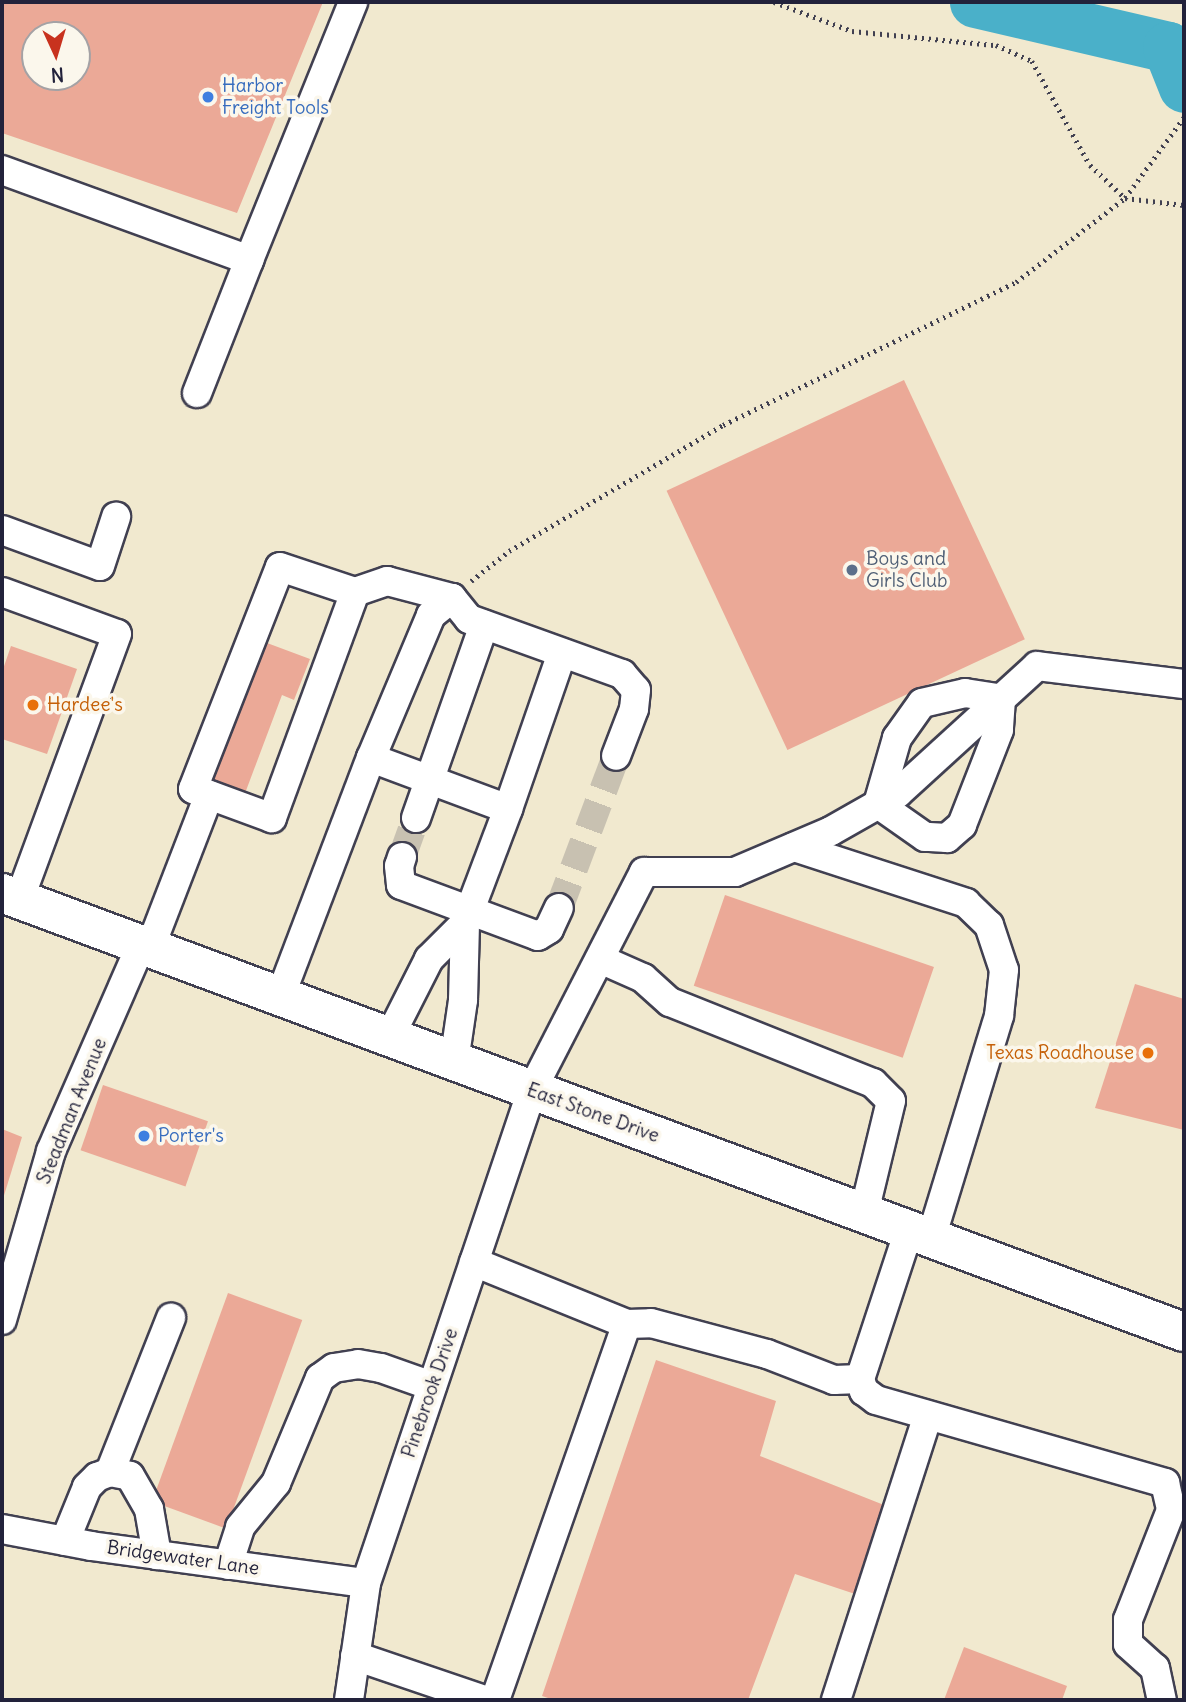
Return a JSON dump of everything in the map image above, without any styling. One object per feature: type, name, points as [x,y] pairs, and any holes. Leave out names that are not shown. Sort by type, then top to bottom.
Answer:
[{"type":"highway","name":"East Stone Drive","points":[[11,897],[1184,1332]]},
{"type":"street","points":[[197,393],[353,2]]},
{"type":"street","points":[[2,170],[249,260]]},
{"type":"street","points":[[2,530],[100,566],[116,517]]},
{"type":"street","points":[[355,592],[272,818],[193,789],[280,567],[355,592],[387,582],[452,598],[469,620],[622,674],[636,690],[634,709],[617,756]]},
{"type":"street","points":[[2,592],[117,634],[11,897]]},
{"type":"street","points":[[280,997],[371,758],[431,615],[452,598]]},
{"type":"street","points":[[416,818],[484,625]]},
{"type":"street","points":[[454,1062],[463,1000],[467,917],[562,653]]},
{"type":"street","points":[[794,847],[831,831],[898,793],[1037,666],[1184,684]]},
{"type":"street","points":[[878,804],[897,738],[922,703],[965,693],[1001,699]]},
{"type":"street","points":[[878,804],[925,837],[947,838],[962,825],[999,730],[1001,699]]},
{"type":"street","points":[[371,758],[508,809]]},
{"type":"street","name":"Steadman Avenue","points":[[2,1320],[51,1151],[146,947],[209,794]]},
{"type":"street","points":[[794,847],[966,903],[989,925],[1004,970],[999,1016],[920,1234],[860,1379],[864,1391],[876,1400],[1166,1483],[1171,1510],[1128,1620],[1128,1644],[1155,1668],[1162,1700]]},
{"type":"street","name":"Pinebrook Drive","points":[[349,1700],[366,1583],[531,1090],[644,872],[735,872],[794,847]]},
{"type":"street","points":[[402,857],[399,866],[401,885],[467,917],[538,936],[549,929],[559,908]]},
{"type":"street","points":[[389,1038],[429,959],[467,917]]},
{"type":"street","points":[[600,959],[643,978],[670,1002],[873,1083],[891,1101],[864,1213]]},
{"type":"street","points":[[474,1262],[627,1324],[651,1323],[767,1354],[834,1381],[860,1379]]},
{"type":"street","points":[[110,1472],[171,1318]]},
{"type":"street","points":[[495,1700],[627,1324]]},
{"type":"street","points":[[228,1565],[240,1527],[276,1483],[320,1378],[334,1368],[358,1364],[381,1368],[432,1387]]},
{"type":"street","points":[[836,1700],[928,1415]]},
{"type":"street","points":[[65,1541],[87,1487],[97,1477],[110,1472],[130,1476],[149,1509],[158,1555]]},
{"type":"street","name":"Bridgewater Lane","points":[[2,1529],[158,1555],[366,1583]]},
{"type":"street","points":[[355,1657],[484,1700]]},
{"type":"path","points":[[774,2],[852,31],[996,45],[1032,61],[1090,165],[1125,198],[1184,205]]},
{"type":"path","points":[[452,598],[509,551],[723,425],[1016,282],[1125,198],[1184,117]]},
{"type":"building","points":[[2,2],[323,2],[237,213],[2,133]]},
{"type":"building","name":"Boys and Girls Club","points":[[904,380],[1025,639],[787,750],[667,491]]},
{"type":"building","points":[[259,640],[310,659],[294,700],[282,695],[244,796],[205,781]]},
{"type":"building","name":"Hardee's","points":[[11,646],[77,669],[47,754],[2,739],[2,672]]},
{"type":"building","points":[[725,895],[934,967],[903,1058],[694,986]]},
{"type":"building","name":"Texas Roadhouse","points":[[1135,984],[1184,999],[1184,1130],[1095,1108]]},
{"type":"building","name":"Porter's","points":[[103,1085],[208,1121],[185,1186],[81,1150]]},
{"type":"building","points":[[2,1129],[22,1137],[2,1202]]},
{"type":"building","points":[[228,1293],[302,1320],[226,1529],[152,1502]]},
{"type":"building","points":[[656,1360],[776,1401],[760,1456],[884,1505],[855,1594],[795,1574],[748,1700],[554,1700],[542,1696]]},
{"type":"building","points":[[964,1647],[1067,1686],[1062,1700],[944,1700]]},
{"type":"waterway","points":[[975,2],[1168,47],[1184,87]]},
{"type":"tunnel","points":[[559,908],[616,756]]},
{"type":"tunnel","points":[[402,857],[416,818]]},
{"type":"place","name":"Harbor Freight Tools","points":[[208,97]]},
{"type":"place","name":"Boys and Girls Club","points":[[852,570]]},
{"type":"place","name":"Hardee's","points":[[33,705]]},
{"type":"place","name":"Texas Roadhouse","points":[[1148,1053]]},
{"type":"place","name":"Porter's","points":[[144,1136]]}]
